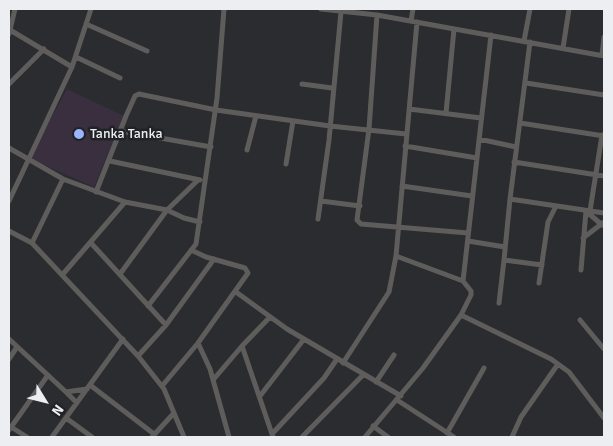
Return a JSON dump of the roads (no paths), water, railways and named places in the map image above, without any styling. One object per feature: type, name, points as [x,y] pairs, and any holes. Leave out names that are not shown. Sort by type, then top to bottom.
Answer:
[{"type":"street","points":[[15,9],[10,32],[44,49],[72,67]]},
{"type":"street","points":[[9,201],[72,67],[92,9]]},
{"type":"street","points":[[148,306],[196,244],[216,110],[224,9]]},
{"type":"street","points":[[321,9],[377,15],[603,55],[604,38]]},
{"type":"street","points":[[343,363],[389,292],[396,256],[409,109],[414,9]]},
{"type":"street","points":[[499,303],[514,162],[526,83],[530,9]]},
{"type":"street","points":[[563,48],[569,9]]},
{"type":"street","points":[[318,219],[330,126],[332,88],[341,12]]},
{"type":"street","points":[[377,15],[369,129],[357,220],[359,223],[468,233]]},
{"type":"street","points":[[86,24],[147,51]]},
{"type":"street","points":[[446,113],[454,29]]},
{"type":"street","points":[[463,281],[491,35]]},
{"type":"street","points":[[9,84],[44,49]]},
{"type":"street","points":[[76,57],[120,78]]},
{"type":"street","points":[[526,83],[604,95]]},
{"type":"street","points":[[302,84],[332,88]]},
{"type":"street","points":[[96,192],[110,162],[135,96],[140,94],[216,110],[330,126],[406,134]]},
{"type":"street","points":[[409,109],[482,118]]},
{"type":"street","points":[[247,150],[256,116]]},
{"type":"street","points":[[286,164],[293,121]]},
{"type":"street","points":[[520,123],[603,136],[583,238],[581,270]]},
{"type":"street","points":[[121,131],[211,147]]},
{"type":"street","points":[[479,139],[516,147]]},
{"type":"street","points":[[405,146],[477,158]]},
{"type":"street","points":[[9,148],[28,161],[63,179],[96,192],[109,194],[125,202],[167,210],[184,218],[200,222]]},
{"type":"street","points":[[110,162],[206,181]]},
{"type":"street","points":[[514,162],[604,176]]},
{"type":"street","points":[[32,244],[63,179]]},
{"type":"street","points":[[120,274],[167,210],[198,180]]},
{"type":"street","points":[[402,186],[472,196]]},
{"type":"street","points":[[510,199],[604,213]]},
{"type":"street","points":[[320,201],[360,206]]},
{"type":"street","points":[[63,274],[125,202]]},
{"type":"street","points":[[539,284],[548,222],[556,206]]},
{"type":"street","points":[[583,238],[603,223],[588,211]]},
{"type":"street","points":[[9,231],[32,244],[63,274],[138,356],[162,386],[184,437]]},
{"type":"street","points":[[468,241],[505,247]]},
{"type":"street","points":[[91,243],[166,325]]},
{"type":"street","points":[[162,386],[198,343],[248,273],[245,268],[191,250]]},
{"type":"street","points":[[365,437],[399,398],[461,315],[471,295],[471,291],[463,281],[396,256]]},
{"type":"street","points":[[138,356],[166,325],[214,259]]},
{"type":"street","points":[[504,260],[542,265]]},
{"type":"street","points":[[236,292],[270,318],[376,382],[454,437]]},
{"type":"street","points":[[461,315],[558,364],[569,372],[604,418]]},
{"type":"street","points":[[213,380],[242,346],[270,318]]},
{"type":"street","points":[[580,320],[604,349]]},
{"type":"street","points":[[9,339],[77,403]]},
{"type":"street","points":[[52,437],[123,339]]},
{"type":"street","points":[[260,396],[304,339]]},
{"type":"street","points":[[198,343],[213,380],[229,437]]},
{"type":"street","points":[[242,346],[272,436]]},
{"type":"street","points":[[9,359],[17,347]]},
{"type":"street","points":[[376,382],[394,356]]},
{"type":"street","points":[[272,436],[324,378],[337,359]]},
{"type":"street","points":[[512,437],[521,417],[558,364]]},
{"type":"street","points":[[447,433],[484,368]]},
{"type":"street","points":[[27,437],[10,429],[48,375]]},
{"type":"street","points":[[302,437],[364,375]]},
{"type":"street","points":[[66,392],[88,387],[153,436],[174,413]]},
{"type":"street","points":[[66,418],[92,437]]},
{"type":"street","points":[[373,426],[388,437]]},
{"type":"place","name":"Tanka Tanka","points":[[79,134]]}]
